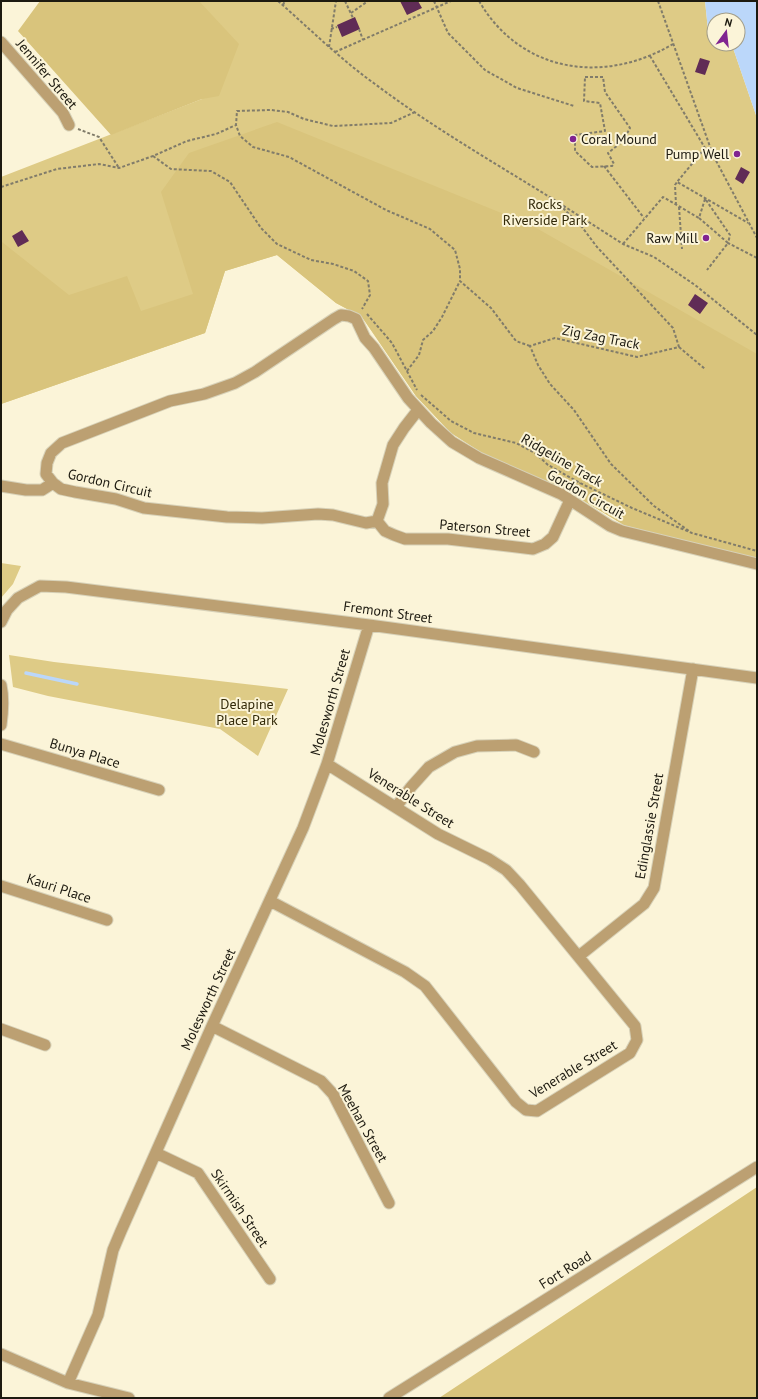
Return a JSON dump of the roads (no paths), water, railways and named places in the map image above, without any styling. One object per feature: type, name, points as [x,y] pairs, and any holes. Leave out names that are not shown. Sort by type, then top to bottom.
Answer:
[{"type":"street","name":"Jennifer Street","points":[[1,42],[63,113],[69,125]]},
{"type":"street","name":"Gordon Circuit","points":[[377,521],[366,523],[333,515],[318,514],[262,518],[227,517],[144,508],[116,499],[61,489],[53,483],[46,474],[47,463],[52,453],[62,443],[170,401],[204,394],[235,383],[255,372],[341,315],[349,316],[356,319],[365,338],[374,348],[408,398],[418,410],[452,442],[479,458],[543,486],[570,500],[610,526],[622,531],[757,564]]},
{"type":"street","points":[[377,521],[383,504],[382,483],[393,445],[418,410]]},
{"type":"street","points":[[1,486],[26,490],[42,490],[53,483]]},
{"type":"street","name":"Paterson Street","points":[[377,521],[384,531],[405,538],[448,538],[533,549],[545,544],[553,537],[570,500]]},
{"type":"street","name":"Fremont Street","points":[[1,622],[7,610],[18,598],[40,586],[66,587],[369,625],[757,678]]},
{"type":"street","name":"Molesworth Street","points":[[68,1383],[98,1315],[114,1250],[212,1026],[303,828],[327,764],[369,625]]},
{"type":"street","name":"Edinglassie Street","points":[[579,956],[644,904],[654,888],[693,669]]},
{"type":"street","points":[[1,685],[3,696],[3,714],[1,725]]},
{"type":"street","name":"Bunya Place","points":[[1,744],[159,790]]},
{"type":"street","points":[[396,807],[429,767],[455,752],[477,746],[516,745],[534,752]]},
{"type":"street","name":"Venerable Street","points":[[270,901],[405,972],[425,986],[516,1102],[526,1110],[537,1111],[624,1057],[630,1053],[637,1040],[635,1026],[579,956],[506,870],[489,859],[438,834],[327,764]]},
{"type":"street","name":"Kauri Place","points":[[1,886],[107,920]]},
{"type":"street","name":"Meehan Street","points":[[212,1026],[321,1081],[333,1094],[389,1203]]},
{"type":"street","points":[[1,1029],[44,1045]]},
{"type":"street","name":"Skirmish Street","points":[[156,1153],[198,1173],[270,1279]]},
{"type":"street","name":"Fort Road","points":[[389,1398],[757,1167]]},
{"type":"street","points":[[1,1354],[68,1383],[130,1398]]},
{"type":"water","points":[[705,1],[757,1],[757,118],[734,52],[746,52],[746,12],[706,12]]},
{"type":"waterway","points":[[26,673],[77,684]]},
{"type":"place","name":"Coral Mound","points":[[573,139]]},
{"type":"place","name":"Pump Well","points":[[737,154]]},
{"type":"place","name":"Raw Mill","points":[[706,238]]},
{"type":"park label","name":"Rocks Riverside Park","points":[[545,212]]},
{"type":"park label","name":"Delapine Place Park","points":[[247,712]]}]
